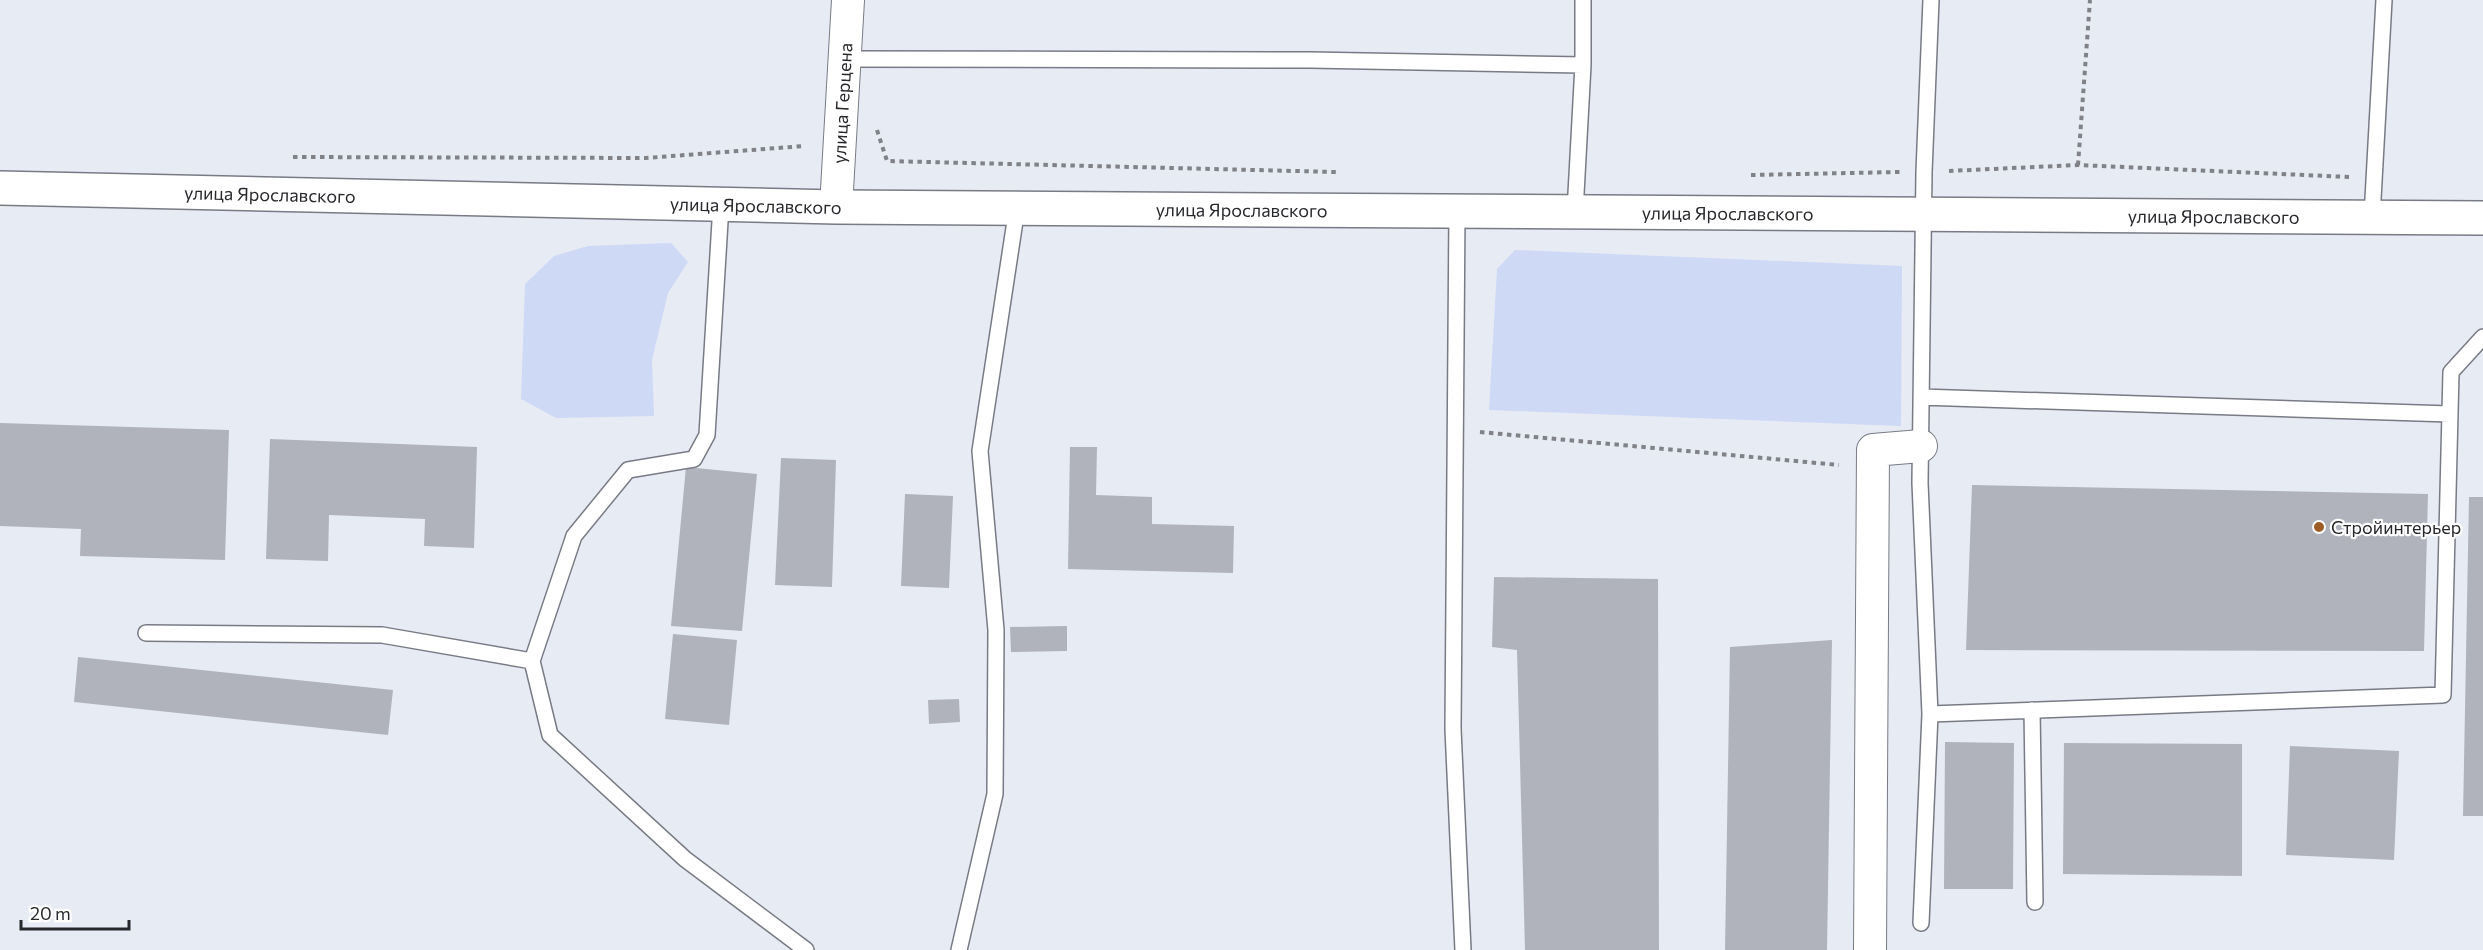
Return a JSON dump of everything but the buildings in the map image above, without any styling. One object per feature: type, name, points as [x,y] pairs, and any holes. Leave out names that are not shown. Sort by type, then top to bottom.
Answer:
[{"type":"street","name":"улица Герцена","points":[[836,207],[848,0]]},
{"type":"street","name":"улица Ярославского","points":[[0,188],[836,207],[2483,218]]},
{"type":"street","points":[[1870,950],[1874,450],[1921,446]]},
{"type":"lane","points":[[1575,212],[1583,65],[1583,0]]},
{"type":"lane","points":[[1921,923],[1930,714],[1921,397],[1931,0]]},
{"type":"lane","points":[[2372,217],[2384,0]]},
{"type":"lane","points":[[843,58],[1310,60],[1583,65]]},
{"type":"lane","points":[[721,205],[707,435],[694,459],[628,470],[574,536],[532,661],[550,735],[686,860],[806,950]]},
{"type":"lane","points":[[959,950],[995,794],[996,630],[980,451],[1017,208]]},
{"type":"lane","points":[[1457,211],[1452,729],[1463,950]]},
{"type":"lane","points":[[1930,714],[2443,695],[2451,372],[2483,337]]},
{"type":"lane","points":[[1921,397],[2450,414]]},
{"type":"lane","points":[[146,633],[382,635],[532,661]]},
{"type":"lane","points":[[2032,710],[2035,902]]},
{"type":"path","points":[[2079,165],[2090,0]]},
{"type":"path","points":[[287,156],[645,159],[808,146]]},
{"type":"path","points":[[1455,429],[1873,468]]},
{"type":"shaded area","points":[[671,243],[688,262],[668,293],[652,360],[654,416],[556,418],[521,399],[525,284],[554,256],[588,246]]},
{"type":"shaded area","points":[[1515,250],[1902,266],[1901,426],[1489,410],[1497,269]]},
{"type":"place","name":"Стройинтерьер","points":[[2319,527]]}]
